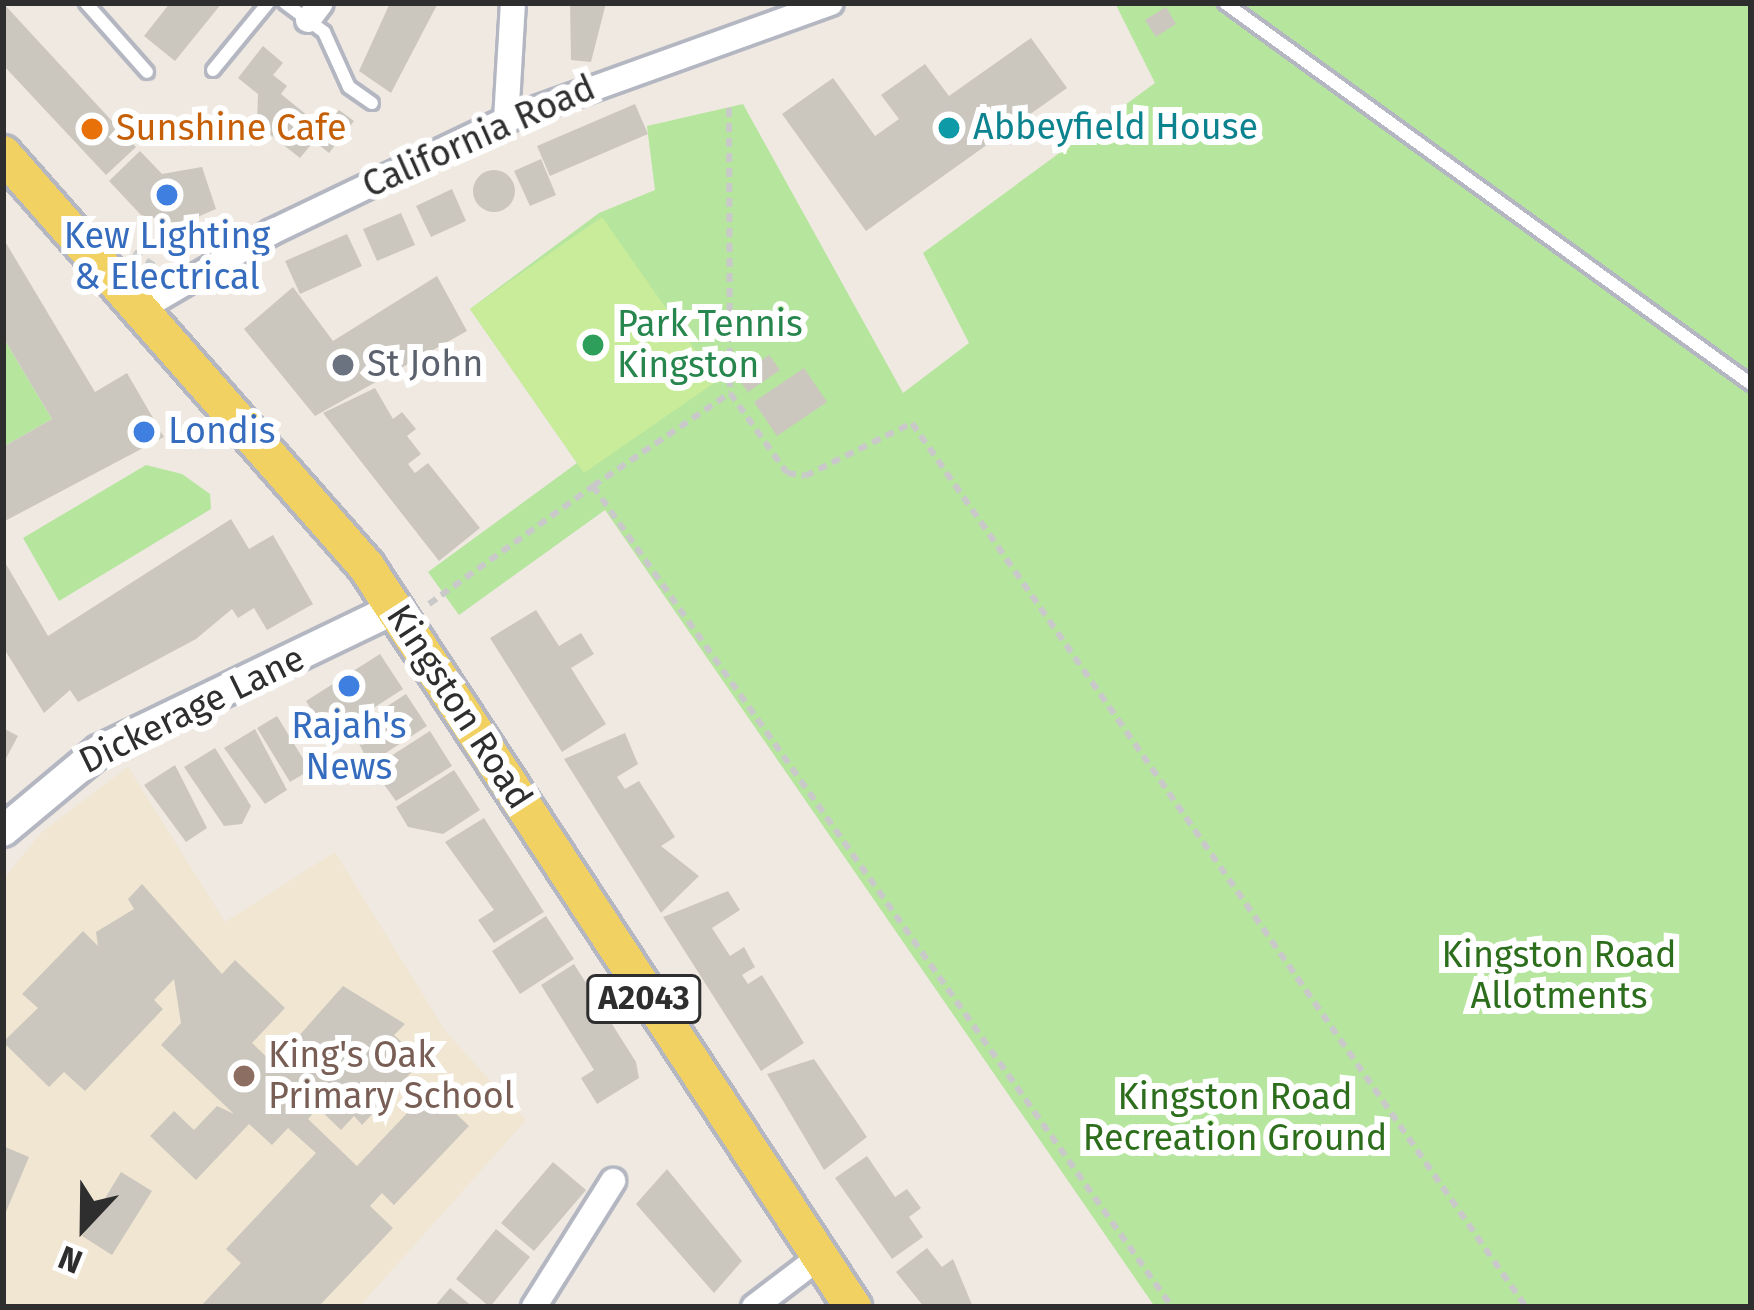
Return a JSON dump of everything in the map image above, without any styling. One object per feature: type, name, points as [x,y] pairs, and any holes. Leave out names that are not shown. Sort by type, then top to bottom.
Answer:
[{"type":"main road","name":"Kingston Road","points":[[3,154],[412,606],[817,1259],[853,1307]]},
{"type":"street","points":[[506,120],[513,3]]},
{"type":"street","name":"California Road","points":[[144,308],[173,283],[506,120],[831,3]]},
{"type":"street","name":"Dickerage Lane","points":[[3,831],[98,751],[412,606]]},
{"type":"street","points":[[534,1307],[613,1181]]},
{"type":"street","points":[[754,1307],[817,1259]]},
{"type":"lane","points":[[86,3],[147,72]]},
{"type":"lane","points":[[213,70],[268,3]]},
{"type":"lane","points":[[285,3],[315,12],[372,103]]},
{"type":"lane","points":[[1225,3],[1751,384]]},
{"type":"path","points":[[729,108],[730,393],[787,473],[805,476],[912,423],[1526,1307]]},
{"type":"path","points":[[412,606],[730,393]]},
{"type":"path","points":[[592,486],[1172,1307]]},
{"type":"shaded area","name":"King's Oak Primary School","points":[[128,767],[225,922],[335,852],[446,1032],[526,1120],[359,1307],[3,1307],[3,880],[41,833]]},
{"type":"green space","points":[[1115,3],[1751,3],[1751,1307],[1155,1307],[605,510],[459,615],[428,572],[577,463],[470,309],[599,213],[655,190],[647,126],[743,104],[903,393],[969,343],[923,253],[1155,83]]},
{"type":"green space","name":"Park Tennis Kingston","points":[[602,217],[717,381],[584,473],[470,309]]},
{"type":"green space","points":[[3,337],[52,419],[3,447]]},
{"type":"green space","points":[[146,465],[182,474],[210,494],[211,509],[59,601],[23,538]]},
{"type":"building","points":[[3,3],[136,147],[106,175],[3,65]]},
{"type":"building","points":[[170,3],[222,3],[175,61],[144,36]]},
{"type":"building","points":[[390,3],[438,3],[391,93],[359,71]]},
{"type":"building","points":[[570,3],[606,3],[591,62],[571,60]]},
{"type":"building","points":[[1166,7],[1176,24],[1156,37],[1145,20]]},
{"type":"building","name":"Abbeyfield House","points":[[1031,38],[1067,88],[866,231],[782,114],[833,78],[875,136],[899,119],[881,95],[925,64],[949,96]]},
{"type":"building","points":[[263,46],[283,63],[273,75],[287,86],[281,94],[324,129],[339,110],[354,121],[329,153],[314,141],[300,158],[257,124],[258,94],[238,78]]},
{"type":"building","points":[[635,104],[648,134],[550,176],[537,146]]},
{"type":"building","name":"Kew Lighting & Electrical","points":[[140,151],[162,174],[202,167],[216,209],[181,224],[141,215],[109,181]]},
{"type":"building","points":[[541,159],[556,195],[530,206],[514,171]]},
{"type":"building","points":[[494,170],[509,176],[515,191],[509,206],[494,212],[479,206],[473,191],[479,176]]},
{"type":"building","points":[[452,189],[466,221],[431,237],[416,206]]},
{"type":"building","points":[[401,213],[415,245],[377,261],[363,229]]},
{"type":"building","points":[[347,234],[362,266],[300,294],[285,261]]},
{"type":"building","points":[[3,238],[95,392],[127,373],[164,437],[3,522],[3,447],[52,419],[3,337]]},
{"type":"building","name":"St John","points":[[437,276],[467,331],[315,416],[244,329],[293,287],[333,341]]},
{"type":"building","points":[[769,355],[780,370],[748,392],[737,377]]},
{"type":"building","points":[[804,368],[827,402],[777,436],[754,402]]},
{"type":"building","points":[[375,388],[393,419],[402,412],[416,429],[407,436],[421,454],[408,464],[415,473],[428,463],[480,528],[439,561],[323,413]]},
{"type":"building","points":[[231,519],[249,549],[273,535],[313,604],[267,630],[254,608],[238,618],[232,609],[196,639],[78,702],[70,690],[44,713],[3,647],[3,559],[48,636]]},
{"type":"building","points":[[536,610],[559,646],[581,633],[594,654],[571,668],[606,724],[562,752],[490,638]]},
{"type":"building","points":[[380,654],[403,689],[347,725],[336,707],[317,719],[306,701]]},
{"type":"building","points":[[406,694],[427,726],[369,764],[352,729]]},
{"type":"building","points":[[277,716],[310,770],[290,782],[257,728]]},
{"type":"building","points":[[3,728],[18,736],[3,764]]},
{"type":"building","points":[[255,729],[287,790],[265,804],[224,748]]},
{"type":"building","points":[[430,731],[452,766],[396,801],[372,768]]},
{"type":"building","points":[[625,733],[638,764],[617,777],[625,789],[639,781],[675,837],[661,846],[699,876],[661,913],[564,759]]},
{"type":"building","points":[[215,748],[251,806],[242,824],[224,826],[184,767]]},
{"type":"building","points":[[175,765],[207,828],[186,842],[144,785]]},
{"type":"building","points":[[454,770],[480,810],[443,834],[408,827],[396,807]]},
{"type":"building","points":[[484,818],[544,912],[494,943],[478,920],[494,910],[445,842]]},
{"type":"building","points":[[142,884],[222,974],[235,960],[285,1008],[252,1043],[274,1064],[343,986],[405,1024],[394,1035],[422,1061],[362,1125],[354,1116],[341,1130],[318,1108],[308,1119],[357,1166],[430,1089],[469,1126],[394,1205],[382,1193],[370,1206],[393,1228],[321,1304],[200,1307],[241,1263],[226,1249],[316,1153],[288,1128],[272,1145],[249,1124],[196,1180],[150,1136],[174,1111],[194,1130],[217,1106],[234,1114],[161,1045],[181,1023],[174,979],[154,1000],[163,1009],[85,1091],[64,1072],[49,1087],[3,1042],[38,1008],[22,994],[83,931],[98,946],[96,932],[134,909],[128,899]]},
{"type":"building","points":[[728,891],[740,910],[712,928],[730,956],[744,947],[755,967],[742,975],[748,984],[762,975],[804,1043],[761,1071],[663,917]]},
{"type":"building","points":[[546,916],[574,959],[520,994],[492,951]]},
{"type":"building","points":[[574,964],[636,1062],[639,1078],[597,1104],[581,1078],[594,1070],[541,985]]},
{"type":"building","points":[[814,1059],[867,1137],[824,1170],[767,1074]]},
{"type":"building","points":[[3,1146],[29,1157],[3,1219]]},
{"type":"building","points":[[867,1156],[895,1197],[907,1189],[921,1208],[909,1217],[923,1237],[892,1259],[835,1178]]},
{"type":"building","points":[[553,1162],[586,1190],[534,1251],[501,1223]]},
{"type":"building","points":[[667,1169],[742,1261],[714,1293],[636,1204]]},
{"type":"building","points":[[121,1172],[152,1191],[112,1255],[82,1236]]},
{"type":"building","points":[[496,1229],[530,1257],[490,1307],[456,1279]]},
{"type":"building","points":[[927,1248],[942,1267],[953,1259],[973,1307],[924,1307],[896,1272]]},
{"type":"building","points":[[450,1288],[473,1307],[434,1307]]},
{"type":"place","name":"Abbeyfield House","points":[[949,128]]},
{"type":"place","name":"Sunshine Cafe","points":[[92,129]]},
{"type":"place","name":"Kew Lighting & Electrical","points":[[167,195]]},
{"type":"place","name":"Park Tennis Kingston","points":[[593,345]]},
{"type":"place","name":"St John","points":[[343,365]]},
{"type":"place","name":"Londis","points":[[144,432]]},
{"type":"place","name":"Rajah's News","points":[[349,686]]},
{"type":"place","name":"King's Oak Primary School","points":[[244,1076]]},
{"type":"park label","name":"Kingston Road Allotments","points":[[1559,976]]},
{"type":"park label","name":"Kingston Road Recreation Ground","points":[[1235,1118]]}]
